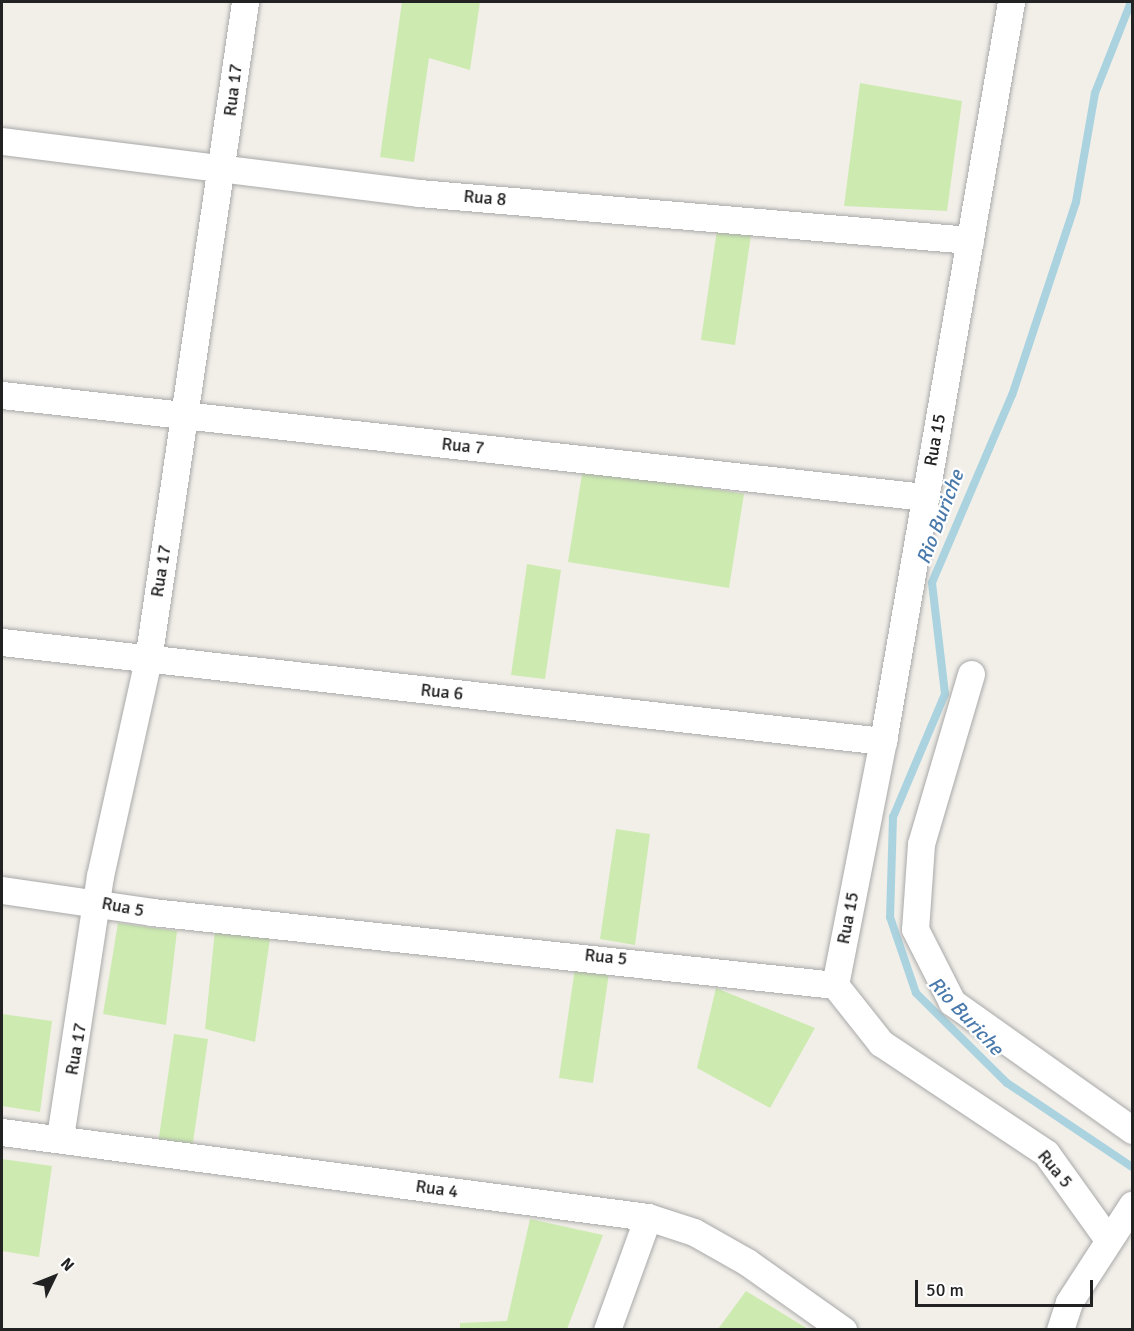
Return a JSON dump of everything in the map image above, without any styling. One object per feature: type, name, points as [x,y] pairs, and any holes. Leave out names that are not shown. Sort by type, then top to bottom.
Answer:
[{"type":"street","name":"Rua 17","points":[[60,1137],[99,901],[148,660],[244,2]]},
{"type":"street","name":"Rua 15","points":[[835,984],[883,741],[1011,2]]},
{"type":"street","name":"Rua 8","points":[[2,141],[222,164],[419,193],[970,240]]},
{"type":"street","name":"Rua 7","points":[[2,395],[925,497]]},
{"type":"street","name":"Rua 6","points":[[2,642],[883,741]]},
{"type":"street","points":[[971,674],[921,843],[915,929],[952,1002],[1132,1130]]},
{"type":"street","name":"Rua 5","points":[[2,890],[99,901],[152,912],[835,984],[881,1043],[1046,1153],[1107,1238]]},
{"type":"street","name":"Rua 4","points":[[2,1132],[60,1137],[648,1217],[694,1232],[747,1262],[843,1329]]},
{"type":"street","points":[[1060,1329],[1069,1302],[1107,1238],[1132,1205]]},
{"type":"street","points":[[607,1329],[648,1217]]},
{"type":"green space","points":[[402,2],[480,2],[470,70],[429,58],[414,162],[380,157]]},
{"type":"green space","points":[[860,83],[962,101],[947,211],[844,206]]},
{"type":"green space","points":[[717,230],[751,235],[735,345],[701,340]]},
{"type":"green space","points":[[583,468],[744,494],[729,588],[568,562]]},
{"type":"green space","points":[[527,564],[561,570],[545,679],[511,675]]},
{"type":"green space","points":[[616,829],[650,834],[635,945],[600,939]]},
{"type":"green space","points":[[118,923],[177,931],[166,1025],[103,1014]]},
{"type":"green space","points":[[215,930],[271,932],[255,1042],[205,1029]]},
{"type":"green space","points":[[575,968],[609,973],[593,1083],[559,1078]]},
{"type":"green space","points":[[716,988],[815,1028],[770,1108],[697,1068]]},
{"type":"green space","points":[[2,1014],[52,1021],[40,1112],[2,1106]]},
{"type":"green space","points":[[174,1034],[208,1039],[192,1149],[158,1144]]},
{"type":"green space","points":[[2,1159],[52,1166],[39,1257],[2,1251]]},
{"type":"green space","points":[[530,1219],[603,1235],[567,1329],[460,1329],[460,1323],[507,1321]]},
{"type":"green space","points":[[746,1291],[808,1329],[718,1329]]},
{"type":"waterway","name":"Rio Buriche","points":[[1131,2],[1095,93],[1076,202],[1012,395],[932,583],[945,694],[893,817],[890,917],[916,993],[1007,1083],[1132,1167]]}]
